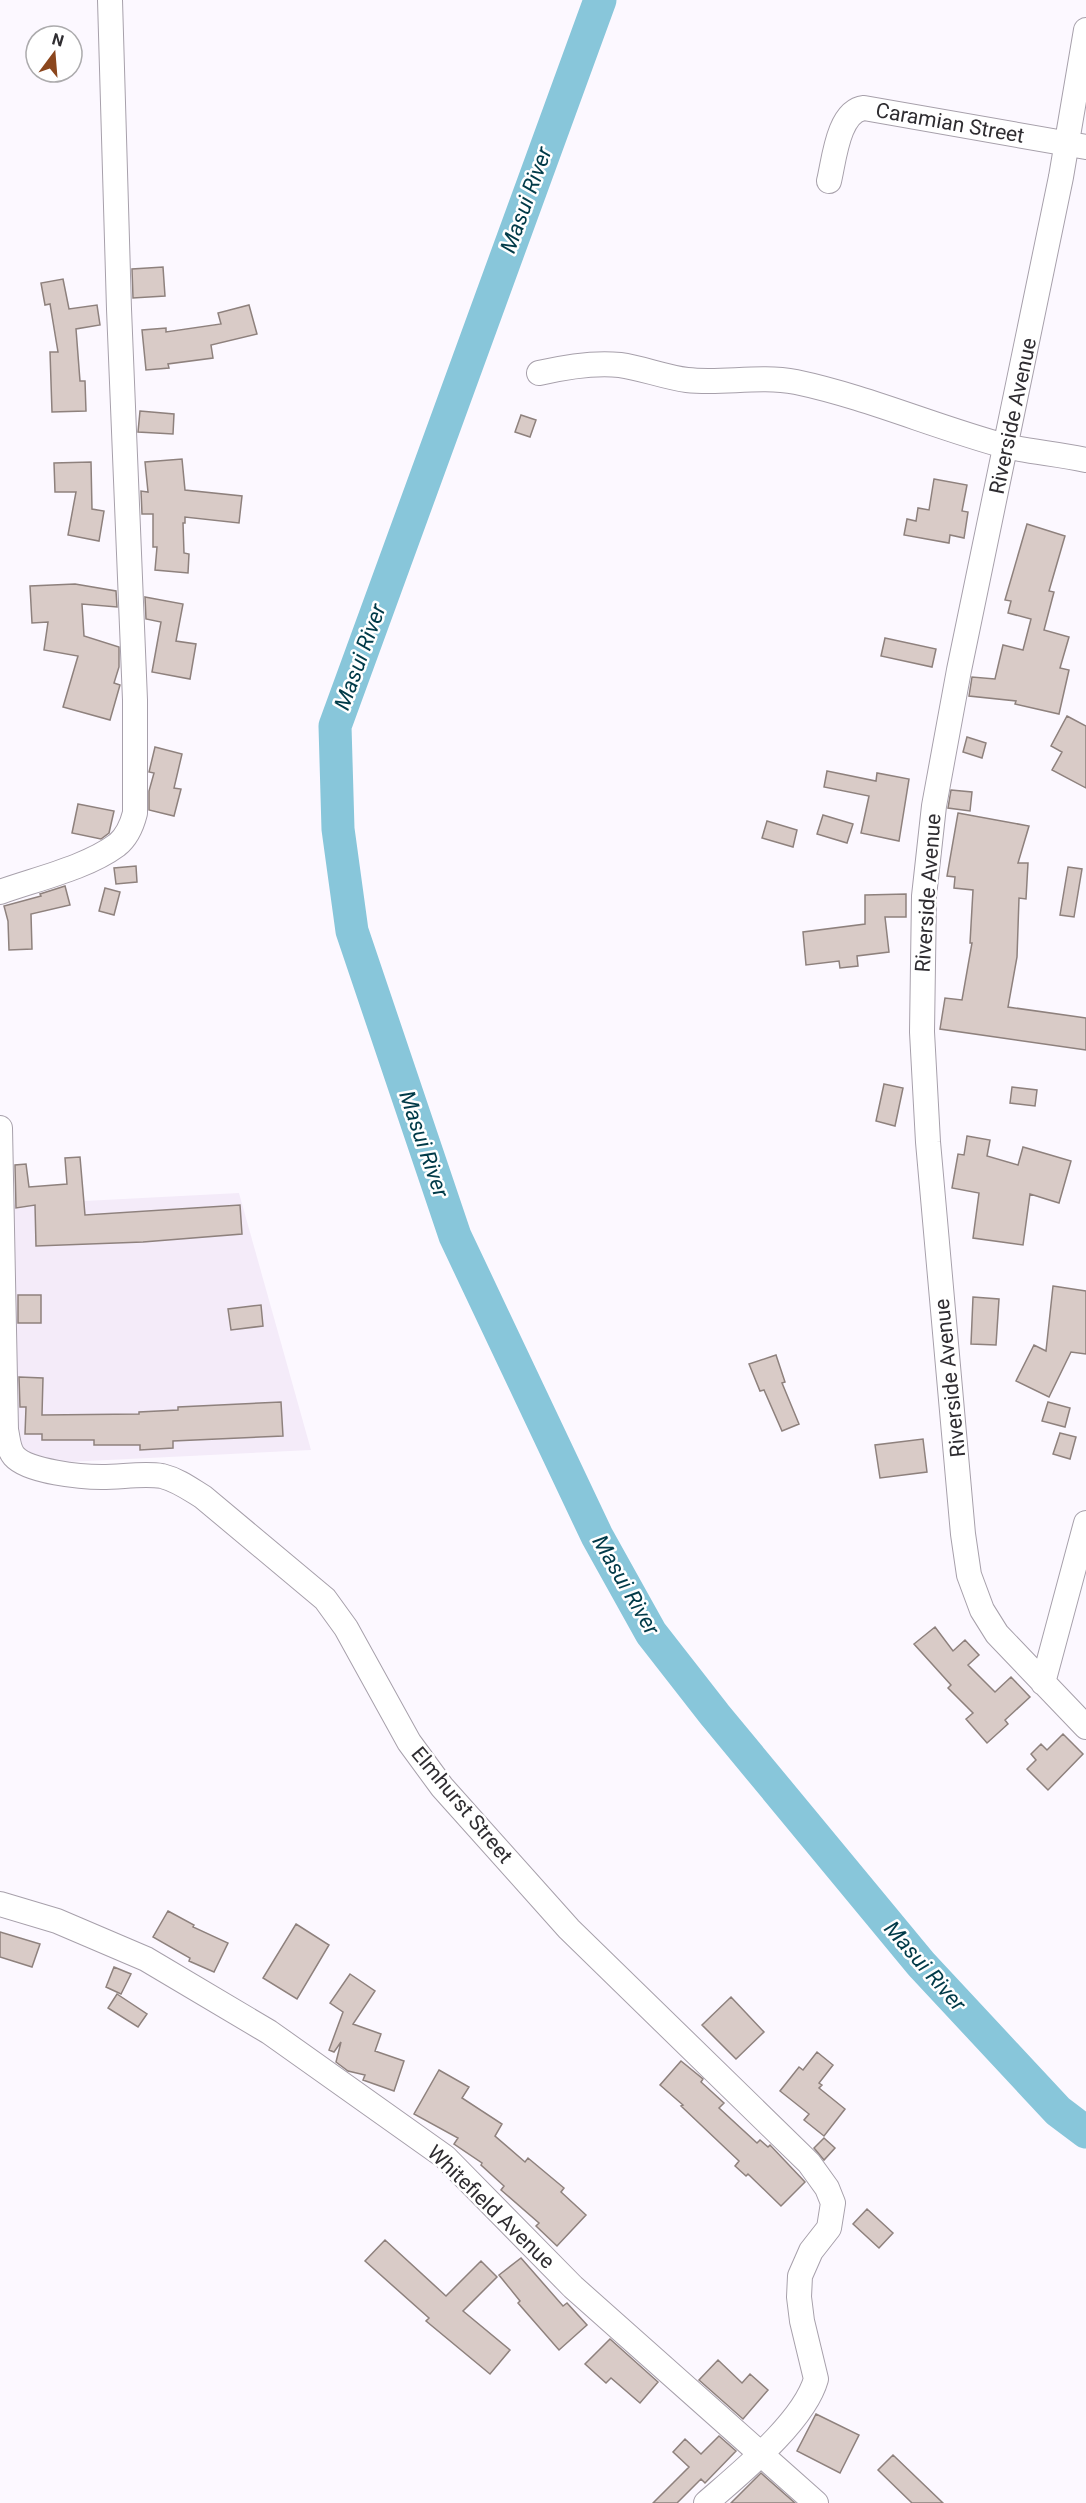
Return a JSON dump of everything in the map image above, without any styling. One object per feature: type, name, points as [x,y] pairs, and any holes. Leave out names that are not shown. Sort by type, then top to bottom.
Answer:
[{"type":"street","points":[[0,892],[90,861],[118,844],[131,828],[136,806],[135,700],[119,309],[110,0]]},
{"type":"street","name":"Riverside Avenue","points":[[1086,30],[1076,145],[1007,446],[959,670],[934,806],[924,896],[922,1032],[936,1238],[963,1534],[969,1575],[982,1610],[997,1634],[1086,1727]]},
{"type":"street","name":"Caramian Street","points":[[829,182],[844,122],[858,108],[869,107],[1076,145]]},
{"type":"street","points":[[538,374],[559,368],[605,364],[699,381],[762,378],[794,382],[828,390],[1007,446],[1086,460]]},
{"type":"street","name":"Elmhurst Street","points":[[0,1128],[6,1430],[13,1455],[35,1467],[63,1473],[100,1477],[144,1475],[163,1477],[183,1484],[203,1497],[325,1599],[346,1628],[409,1742],[442,1786],[569,1929],[809,2163],[827,2188],[833,2203],[829,2228],[812,2251],[800,2276],[799,2297],[816,2379],[809,2398],[762,2454]]},
{"type":"street","points":[[1044,1683],[1086,1523]]},
{"type":"street","name":"Whitefield Avenue","points":[[0,1904],[57,1921],[146,1959],[269,2032],[445,2157],[573,2287],[816,2503]]},
{"type":"street","points":[[706,2503],[762,2454]]},
{"type":"shaded area","points":[[239,1193],[311,1450],[6,1465],[7,1205]]},
{"type":"building","points":[[163,267],[165,296],[133,298],[132,269]]},
{"type":"building","points":[[63,279],[69,309],[97,305],[100,325],[76,329],[80,381],[85,381],[86,411],[52,412],[50,352],[58,352],[50,304],[45,305],[41,283]]},
{"type":"building","points":[[249,305],[257,334],[211,345],[213,358],[168,364],[169,368],[146,370],[142,330],[166,328],[166,332],[221,324],[218,313]]},
{"type":"building","points":[[140,411],[174,414],[173,434],[138,432]]},
{"type":"building","points":[[521,415],[536,420],[530,437],[515,432]]},
{"type":"building","points":[[182,459],[185,490],[242,496],[239,523],[185,517],[185,523],[183,523],[184,553],[189,554],[188,573],[155,570],[157,547],[153,547],[153,514],[142,514],[141,491],[148,492],[145,462]]},
{"type":"building","points":[[91,462],[92,509],[104,511],[99,541],[68,535],[76,492],[55,492],[54,463]]},
{"type":"building","points":[[934,479],[967,485],[962,511],[968,512],[964,538],[950,535],[949,543],[904,535],[907,519],[916,521],[918,508],[929,510]]},
{"type":"building","points":[[1027,524],[1065,536],[1049,591],[1054,592],[1044,630],[1069,637],[1060,668],[1069,670],[1059,714],[1015,704],[1016,701],[969,696],[972,677],[995,679],[1003,645],[1023,650],[1031,619],[1008,613],[1011,601],[1005,600]]},
{"type":"building","points":[[75,584],[116,591],[117,607],[82,604],[84,636],[119,647],[119,667],[114,683],[120,685],[110,720],[63,707],[78,656],[44,650],[48,622],[32,623],[30,586]]},
{"type":"building","points":[[145,597],[183,604],[176,641],[196,644],[190,679],[152,672],[161,622],[146,619]]},
{"type":"building","points":[[885,638],[936,649],[932,667],[881,656]]},
{"type":"building","points":[[1067,716],[1086,726],[1086,788],[1052,770],[1062,752],[1051,746]]},
{"type":"building","points":[[967,737],[986,743],[982,758],[963,752]]},
{"type":"building","points":[[155,747],[182,754],[174,788],[181,789],[174,816],[149,810],[149,791],[154,773],[149,772]]},
{"type":"building","points":[[827,771],[876,781],[877,773],[909,779],[899,841],[861,833],[869,796],[824,787]]},
{"type":"building","points":[[951,790],[972,792],[970,811],[948,808]]},
{"type":"building","points":[[78,804],[114,811],[109,833],[101,839],[72,833]]},
{"type":"building","points":[[958,813],[1029,826],[1018,863],[1028,863],[1026,899],[1019,898],[1017,957],[1008,1007],[1086,1018],[1086,1050],[940,1029],[945,998],[962,1000],[972,943],[970,943],[973,890],[954,888],[955,877],[947,876]]},
{"type":"building","points":[[823,815],[853,824],[847,843],[817,834]]},
{"type":"building","points":[[767,821],[797,830],[793,847],[762,838]]},
{"type":"building","points":[[136,866],[137,882],[116,884],[114,868]]},
{"type":"building","points":[[1068,867],[1082,869],[1074,917],[1060,915]]},
{"type":"building","points":[[65,886],[70,905],[31,914],[32,949],[9,950],[8,921],[4,906],[41,896],[40,894]]},
{"type":"building","points":[[105,888],[120,892],[114,915],[99,911]]},
{"type":"building","points":[[906,894],[906,917],[885,917],[889,952],[857,956],[858,966],[840,968],[839,961],[806,965],[803,932],[865,924],[865,895]]},
{"type":"building","points":[[884,1084],[903,1088],[895,1126],[876,1121]]},
{"type":"building","points":[[1012,1087],[1037,1090],[1035,1106],[1010,1103]]},
{"type":"building","points":[[967,1136],[990,1140],[987,1156],[1018,1165],[1023,1147],[1071,1161],[1059,1203],[1030,1194],[1023,1245],[973,1238],[979,1193],[952,1188],[958,1154],[964,1155]]},
{"type":"building","points":[[80,1157],[85,1215],[240,1205],[242,1234],[143,1242],[36,1246],[35,1205],[16,1208],[15,1165],[26,1164],[29,1187],[67,1184],[65,1158]]},
{"type":"building","points":[[1053,1286],[1086,1291],[1086,1354],[1071,1352],[1049,1397],[1016,1381],[1034,1345],[1046,1351]]},
{"type":"building","points":[[18,1295],[41,1295],[41,1323],[18,1323]]},
{"type":"building","points":[[973,1297],[999,1299],[996,1345],[971,1344]]},
{"type":"building","points":[[261,1305],[263,1326],[231,1330],[228,1309]]},
{"type":"building","points":[[776,1355],[785,1382],[782,1383],[799,1424],[782,1431],[764,1390],[760,1391],[749,1364]]},
{"type":"building","points":[[19,1377],[43,1378],[42,1415],[139,1414],[139,1412],[178,1410],[178,1407],[281,1402],[283,1436],[173,1441],[173,1448],[140,1450],[140,1445],[94,1445],[94,1440],[42,1440],[42,1434],[25,1434],[26,1407],[20,1407]]},
{"type":"building","points":[[1048,1402],[1070,1408],[1065,1427],[1042,1421]]},
{"type":"building","points":[[1060,1433],[1076,1437],[1070,1459],[1053,1454]]},
{"type":"building","points":[[923,1439],[927,1472],[880,1478],[875,1445]]},
{"type":"building","points":[[935,1627],[953,1651],[965,1640],[979,1655],[968,1665],[995,1692],[1011,1677],[1030,1697],[1005,1720],[1008,1724],[987,1743],[966,1719],[973,1713],[948,1688],[951,1685],[914,1644]]},
{"type":"building","points":[[1063,1734],[1083,1754],[1048,1790],[1027,1769],[1036,1760],[1031,1754],[1041,1744],[1047,1750]]},
{"type":"building","points":[[168,1911],[194,1925],[193,1927],[228,1943],[214,1972],[189,1961],[190,1958],[153,1937]]},
{"type":"building","points":[[296,1924],[329,1945],[297,1999],[263,1978]]},
{"type":"building","points":[[0,1932],[40,1944],[32,1967],[0,1957]]},
{"type":"building","points":[[114,1967],[131,1974],[121,1994],[106,1987]]},
{"type":"building","points":[[350,1974],[375,1991],[353,2024],[381,2034],[375,2051],[404,2061],[394,2091],[363,2080],[365,2075],[348,2071],[336,2062],[341,2042],[334,2052],[329,2050],[343,2012],[330,2003]]},
{"type":"building","points":[[117,1994],[147,2014],[138,2027],[108,2008]]},
{"type":"building","points":[[731,1997],[764,2032],[736,2059],[702,2025]]},
{"type":"building","points":[[817,2052],[833,2065],[819,2083],[822,2085],[819,2088],[845,2109],[824,2136],[804,2120],[809,2114],[780,2091],[799,2067],[803,2070]]},
{"type":"building","points":[[681,2061],[703,2079],[701,2082],[724,2103],[719,2108],[757,2143],[760,2140],[768,2147],[770,2145],[805,2182],[781,2206],[748,2174],[746,2176],[735,2166],[739,2161],[660,2085]]},
{"type":"building","points":[[439,2070],[469,2087],[462,2098],[502,2124],[495,2136],[525,2162],[528,2158],[564,2188],[561,2192],[586,2215],[557,2246],[536,2226],[539,2223],[501,2190],[504,2186],[481,2165],[482,2163],[454,2144],[458,2138],[414,2114]]},
{"type":"building","points":[[824,2138],[835,2148],[824,2160],[814,2148]]},
{"type":"building","points":[[867,2209],[893,2233],[879,2248],[853,2224]]},
{"type":"building","points":[[385,2240],[446,2296],[481,2261],[497,2277],[463,2311],[510,2350],[490,2374],[426,2321],[429,2318],[365,2261]]},
{"type":"building","points":[[521,2258],[563,2306],[567,2303],[587,2325],[559,2350],[518,2303],[520,2301],[499,2275]]},
{"type":"building","points":[[610,2339],[658,2382],[640,2403],[611,2378],[606,2383],[585,2364]]},
{"type":"building","points":[[718,2360],[742,2383],[750,2374],[768,2390],[743,2419],[699,2380]]},
{"type":"building","points":[[816,2414],[859,2435],[840,2473],[797,2451]]},
{"type":"building","points":[[719,2436],[736,2451],[705,2483],[701,2479],[677,2503],[653,2503],[689,2467],[673,2452],[685,2439],[701,2454]]},
{"type":"building","points":[[893,2455],[943,2503],[912,2503],[878,2470]]},
{"type":"building","points":[[761,2473],[795,2503],[731,2503]]},
{"type":"waterway","name":"Masui River","points":[[600,0],[335,726],[338,829],[352,931],[455,1236],[597,1536],[651,1633],[715,1715],[921,1964],[1058,2111],[1086,2132]]}]
